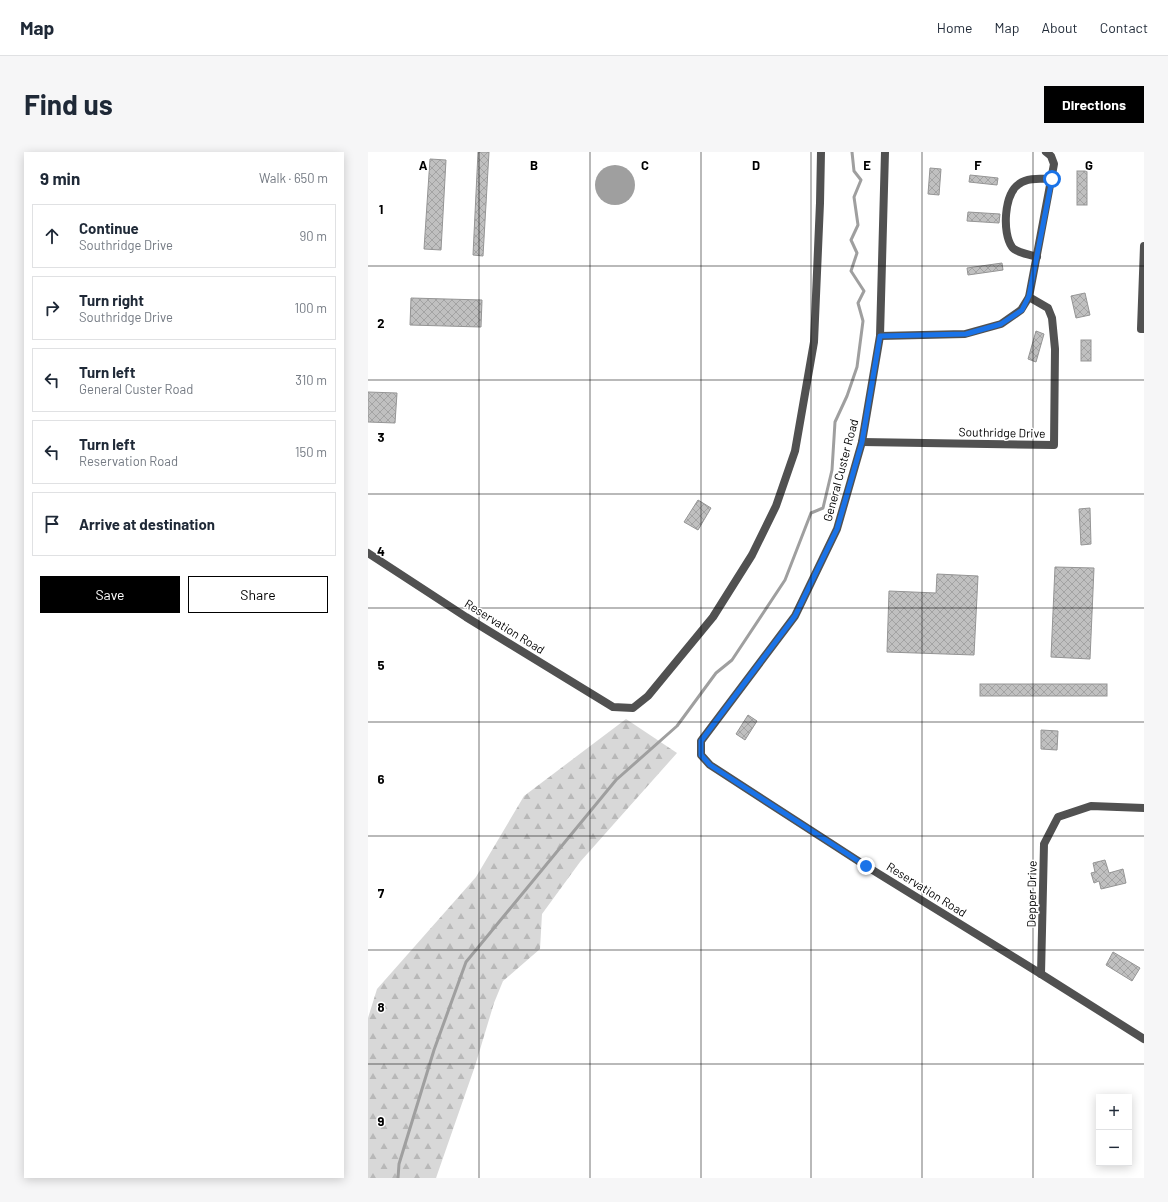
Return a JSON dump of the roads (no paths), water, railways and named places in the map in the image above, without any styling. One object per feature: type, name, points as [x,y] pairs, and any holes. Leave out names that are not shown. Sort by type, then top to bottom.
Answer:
[{"type":"street","name":"Reservation Road","points":[[368,553],[466,617],[613,707],[633,708],[648,696],[713,617],[752,555],[776,506],[795,451],[814,342],[820,203],[820,152]]},
{"type":"street","name":"General Custer Road","points":[[701,755],[701,741],[795,616],[837,529],[862,442],[880,336],[885,152]]},
{"type":"street","points":[[880,336],[966,334],[1001,324],[1022,310],[1029,296],[1052,179],[1054,164],[1051,156],[1046,152]]},
{"type":"street","points":[[1037,258],[1018,251],[1012,247],[1006,230],[1007,201],[1012,190],[1019,183],[1034,179],[1052,179]]},
{"type":"street","points":[[1144,246],[1141,329],[1144,329]]},
{"type":"street","name":"Southridge Drive","points":[[862,442],[1054,445],[1055,349],[1052,318],[1048,308],[1029,296]]},
{"type":"street","name":"Reservation Road","points":[[701,755],[710,765],[866,866],[1144,1039]]},
{"type":"street","name":"Depper Drive","points":[[1041,974],[1044,844],[1058,817],[1091,806],[1144,808]]},
{"type":"waterway","points":[[398,1178],[399,1164],[434,1050],[466,962],[616,780],[677,726],[716,673],[732,660],[785,580],[811,513],[823,508],[832,470],[835,422],[847,396],[857,367],[863,321],[858,303],[864,291],[851,271],[857,253],[851,240],[858,225],[854,197],[861,180],[854,171],[852,152]]}]
